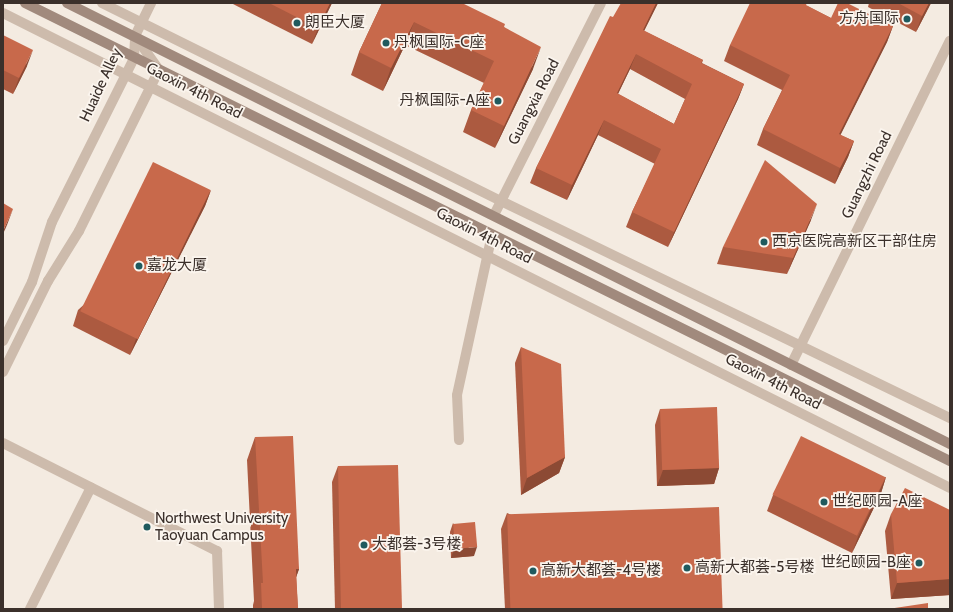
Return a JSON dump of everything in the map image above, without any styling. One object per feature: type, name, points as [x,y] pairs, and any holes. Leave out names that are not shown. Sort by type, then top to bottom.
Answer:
[{"type":"main road","name":"Gaoxin 4th Road","points":[[25,3],[950,462]]},
{"type":"main road","name":"Gaoxin 4th Road","points":[[67,3],[950,444]]},
{"type":"street","points":[[102,3],[502,201],[950,418]]},
{"type":"street","points":[[135,36],[151,3]]},
{"type":"street","name":"Guangxia Road","points":[[494,215],[601,3]]},
{"type":"street","name":"Gaoxin 4th Road","points":[[3,13],[950,488]]},
{"type":"street","name":"Huaide Alley","points":[[3,341],[32,282],[52,222],[134,58],[135,36]]},
{"type":"street","name":"Huaide Alley","points":[[135,36],[159,70]]},
{"type":"street","name":"Guangzhi Road","points":[[790,365],[950,41]]},
{"type":"street","points":[[3,372],[48,281],[79,231],[159,70]]},
{"type":"street","points":[[459,440],[457,395],[492,235]]},
{"type":"street","points":[[3,443],[217,551],[219,609]]},
{"type":"street","points":[[30,609],[91,487]]},
{"type":"building","points":[[269,3],[330,3],[318,28]]},
{"type":"building","points":[[382,3],[462,3],[505,24],[504,27],[541,47],[504,126],[471,110],[494,61],[414,22],[391,68],[359,52]]},
{"type":"building","points":[[621,3],[656,3],[643,30],[703,60],[701,63],[744,84],[674,232],[632,212],[661,149],[604,120],[572,185],[536,168],[610,16],[613,17]],"holes":[[[636,54],[692,84],[674,124],[617,93]]]},
{"type":"building","points":[[750,3],[807,3],[806,5],[831,18],[838,3],[847,3],[893,26],[839,134],[854,141],[840,168],[763,129],[790,75],[730,45]]},
{"type":"building","points":[[898,3],[929,3],[922,16]]},
{"type":"building","points":[[3,35],[33,50],[19,78],[3,70]]},
{"type":"building","name":"西京医院高新区干部住房","points":[[765,160],[817,204],[793,258],[723,247]]},
{"type":"building","name":"嘉龙大厦","points":[[153,162],[211,190],[138,339],[80,311]]},
{"type":"building","points":[[3,203],[13,209],[3,231]]},
{"type":"building","points":[[521,347],[561,364],[565,457],[527,478]]},
{"type":"building","points":[[717,407],[719,468],[662,470],[660,409]]},
{"type":"building","points":[[293,436],[299,569],[296,569],[298,609],[262,609],[261,583],[263,583],[255,437]]},
{"type":"building","name":"世纪颐园-A座","points":[[801,436],[885,477],[857,536],[773,494]]},
{"type":"building","name":"大都荟-3号楼","points":[[398,465],[402,608],[341,609],[338,466]]},
{"type":"building","name":"世纪颐园-B座","points":[[905,488],[950,510],[950,579],[897,583],[891,514]]},
{"type":"building","points":[[719,507],[723,609],[510,609],[507,514]]},
{"type":"building","points":[[475,522],[477,547],[455,549],[453,524]]},
{"type":"building","points":[[928,603],[928,609],[888,609]]},
{"type":"place","name":"方舟国际","points":[[907,19]]},
{"type":"place","name":"朗臣大厦","points":[[297,23]]},
{"type":"place","name":"丹枫国际-C座","points":[[386,43]]},
{"type":"place","name":"丹枫国际-A座","points":[[498,101]]},
{"type":"place","name":"西京医院高新区干部住房","points":[[764,242]]},
{"type":"place","name":"嘉龙大厦","points":[[139,266]]},
{"type":"place","name":"世纪颐园-A座","points":[[824,502]]},
{"type":"place","name":"Northwest University Taoyuan Campus","points":[[147,527]]},
{"type":"place","name":"大都荟-3号楼","points":[[364,545]]},
{"type":"place","name":"世纪颐园-B座","points":[[919,563]]},
{"type":"place","name":"高新大都荟-5号楼","points":[[687,568]]},
{"type":"place","name":"高新大都荟-4号楼","points":[[533,571]]}]
